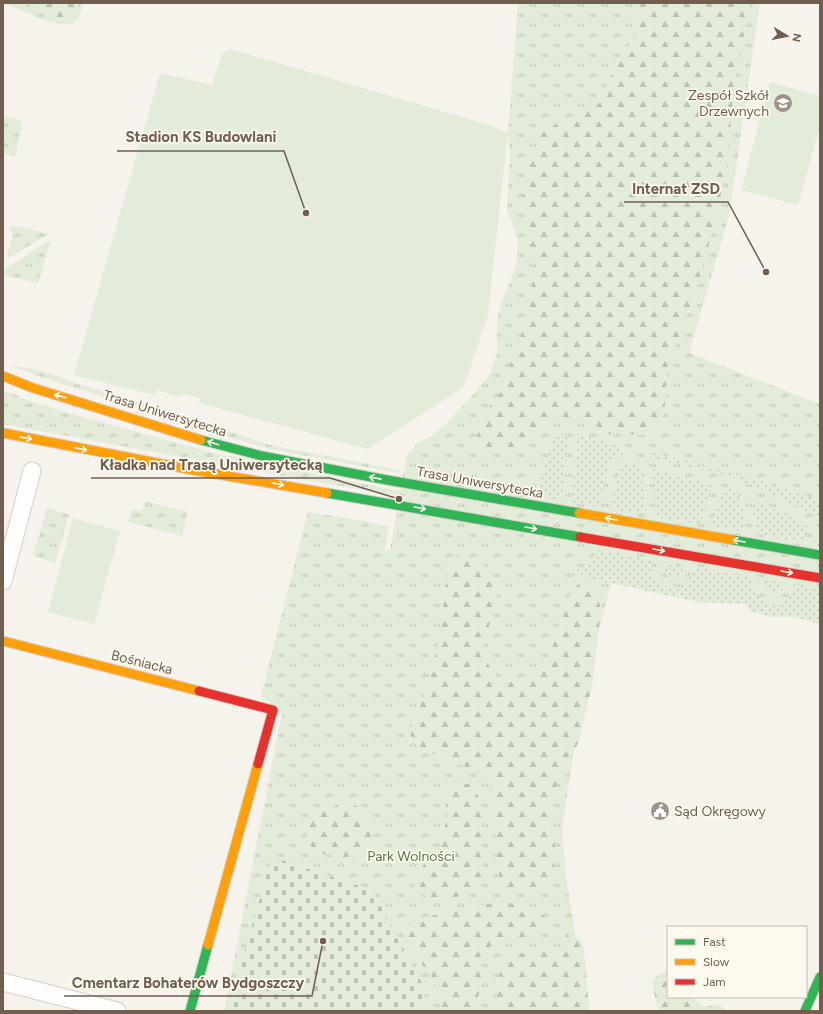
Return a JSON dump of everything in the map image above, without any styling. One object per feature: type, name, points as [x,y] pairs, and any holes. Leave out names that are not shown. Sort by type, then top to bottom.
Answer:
[{"type":"main road","name":"Trasa Uniwersytecka","points":[[3,376],[32,388],[218,445],[262,456],[387,480],[819,555]]},
{"type":"main road","points":[[3,434],[148,462],[820,578]]},
{"type":"main road","name":"Bośniacka","points":[[3,641],[274,710],[190,1011]]},
{"type":"main road","points":[[805,1011],[820,977]]},
{"type":"street","points":[[3,581],[32,471]]},
{"type":"street","points":[[3,982],[73,1005],[117,1011]]},
{"type":"green space","points":[[3,3],[84,3],[78,19],[73,24],[59,24],[41,19]]},
{"type":"green space","points":[[29,3],[80,3],[75,17],[67,21],[53,20],[43,12],[30,9]]},
{"type":"green space","name":"Park Wolności","points":[[518,3],[760,3],[729,216],[689,353],[820,404],[820,624],[793,617],[771,617],[750,611],[747,604],[699,602],[611,583],[583,693],[562,828],[566,877],[575,932],[573,1011],[224,1011],[282,713],[261,696],[308,512],[365,521],[389,527],[385,550],[390,550],[399,496],[3,424],[3,390],[36,403],[69,413],[214,453],[400,491],[407,455],[418,443],[429,438],[445,425],[472,396],[490,374],[497,354],[497,321],[501,304],[516,266],[518,240],[507,210],[510,158],[508,133]]},
{"type":"green space","points":[[636,3],[751,3],[734,83],[727,168],[698,286],[668,365],[665,404],[662,420],[652,434],[634,435],[620,430],[605,436],[595,424],[575,419],[557,419],[542,426],[522,449],[508,451],[482,449],[475,443],[483,415],[500,393],[527,319],[535,263],[521,200],[541,132],[599,104],[612,74],[639,28]]},
{"type":"green space","points":[[230,49],[486,124],[508,133],[488,315],[464,387],[368,449],[199,403],[200,398],[181,393],[180,397],[156,390],[155,395],[74,375],[160,73],[212,85],[222,54]]},
{"type":"green space","points":[[770,82],[820,96],[820,125],[798,205],[741,190]]},
{"type":"green space","points":[[3,116],[22,121],[16,155],[14,155],[13,158],[11,155],[4,153],[3,155]]},
{"type":"green space","points":[[10,225],[49,234],[6,259],[13,232],[9,231]]},
{"type":"green space","points":[[51,239],[38,283],[4,276],[6,268]]},
{"type":"green space","points":[[7,365],[38,370],[67,379],[71,382],[154,406],[270,445],[399,470],[399,473],[274,450],[207,431],[181,420],[65,385]]},
{"type":"green space","points":[[560,433],[567,436],[568,439],[561,500],[536,496],[554,436]]},
{"type":"green space","points":[[577,434],[617,445],[624,449],[625,453],[614,459],[609,466],[598,507],[571,502],[578,446]]},
{"type":"green space","points":[[646,451],[746,477],[820,500],[820,517],[736,478],[648,457]]},
{"type":"green space","points":[[631,463],[638,467],[641,472],[646,515],[609,509],[620,470],[625,464]]},
{"type":"green space","points":[[652,469],[713,485],[700,524],[657,517],[651,471]]},
{"type":"green space","points":[[727,489],[733,490],[740,499],[745,532],[710,526],[722,492]]},
{"type":"green space","points":[[751,500],[754,500],[805,524],[809,529],[802,542],[757,534]]},
{"type":"green space","points":[[145,501],[188,512],[182,536],[128,522],[132,509],[142,511]]},
{"type":"green space","points":[[47,508],[69,514],[55,563],[33,556]]},
{"type":"green space","points":[[73,518],[120,531],[94,624],[48,612]]},
{"type":"green space","points":[[596,550],[651,560],[652,570],[657,580],[664,586],[674,588],[687,582],[694,567],[751,577],[754,591],[758,597],[762,601],[772,604],[777,604],[786,600],[792,593],[795,584],[820,589],[820,624],[793,617],[771,617],[750,611],[747,604],[699,602],[573,575],[573,570],[582,569],[591,562]]},
{"type":"green space","points":[[458,556],[473,557],[490,571],[499,584],[495,606],[483,646],[487,663],[503,683],[525,680],[548,661],[572,589],[582,583],[596,590],[601,610],[592,685],[579,741],[555,789],[549,816],[555,843],[554,878],[550,889],[516,891],[500,883],[491,778],[412,742],[410,730],[423,697],[440,638],[448,562]]},
{"type":"green space","points":[[662,562],[684,566],[680,575],[671,577],[665,573]]},
{"type":"green space","points":[[762,579],[786,583],[780,592],[772,594],[766,589]]},
{"type":"green space","points":[[452,784],[470,784],[481,800],[483,877],[479,887],[471,889],[450,901],[427,897],[414,888],[423,865],[442,843],[447,814],[445,796]]},
{"type":"green space","points":[[345,802],[352,803],[363,814],[374,834],[370,845],[365,852],[351,857],[315,853],[307,837],[307,828],[314,818],[326,810]]},
{"type":"green space","points":[[272,857],[372,890],[426,991],[420,1011],[227,1011]]},
{"type":"green space","points":[[514,903],[538,910],[545,917],[543,925],[539,931],[524,938],[498,943],[491,946],[480,957],[483,982],[473,1011],[440,1011],[441,1007],[432,977],[411,950],[403,934],[413,923],[435,915],[487,904]]},
{"type":"green space","points":[[569,933],[582,941],[586,967],[589,1011],[492,1011],[497,995],[501,965],[527,951],[556,953]]},
{"type":"green space","points":[[665,972],[667,973],[667,998],[693,998],[705,1007],[719,1005],[728,1011],[658,1011],[652,981],[658,975]]},
{"type":"traffic: fast","points":[[201,440],[262,456],[387,480],[579,513]]},
{"type":"traffic: fast","points":[[327,493],[580,537]]},
{"type":"traffic: fast","points":[[733,540],[820,555]]},
{"type":"traffic: fast","points":[[190,1011],[208,945]]},
{"type":"traffic: fast","points":[[805,1011],[820,977]]},
{"type":"traffic: slow","points":[[3,376],[33,388],[201,440]]},
{"type":"traffic: slow","points":[[3,433],[193,470],[327,493]]},
{"type":"traffic: slow","points":[[579,513],[733,540]]},
{"type":"traffic: slow","points":[[3,641],[199,691]]},
{"type":"traffic: slow","points":[[208,945],[258,764]]},
{"type":"traffic: jam","points":[[580,537],[820,578]]},
{"type":"traffic: jam","points":[[199,691],[273,710],[258,764]]},
{"type":"place","name":"Zespół Szkół Drzewnych","points":[[783,103]]},
{"type":"place","name":"Stadion KS Budowlani","points":[[306,213]]},
{"type":"place","name":"Internat ZSD","points":[[766,272]]},
{"type":"place","name":"Kładka nad Trasą Uniwersytecką","points":[[399,499]]},
{"type":"place","name":"Sąd Okręgowy","points":[[660,811]]},
{"type":"place","name":"Cmentarz Bohaterów Bydgoszczy","points":[[323,941]]}]
